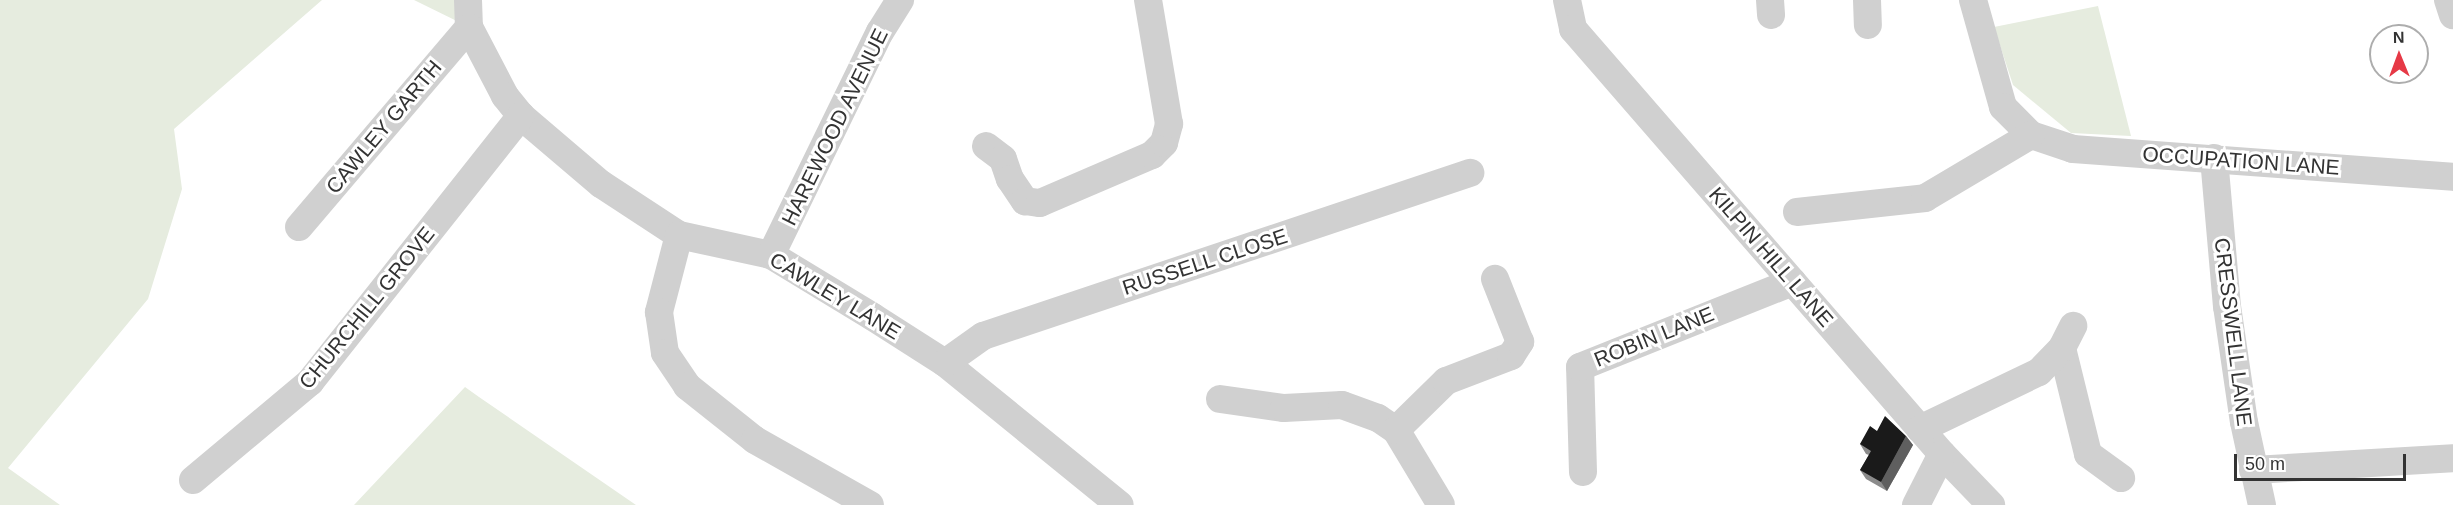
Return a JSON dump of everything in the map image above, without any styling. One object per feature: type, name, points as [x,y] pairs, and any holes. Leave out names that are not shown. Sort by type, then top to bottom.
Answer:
[{"type":"street","name":"HAREWOOD AVENUE","points":[[771,255],[880,32],[900,0]]},
{"type":"street","points":[[986,146],[1004,159],[1010,179],[1025,201],[1040,203],[1152,156],[1164,142],[1169,124],[1148,0]]},
{"type":"street","name":"KILPIN HILL LANE","points":[[1567,0],[1573,29],[1942,454],[1992,505]]},
{"type":"street","name":"OCCUPATION LANE","points":[[1973,0],[2003,107],[2031,135],[2073,149],[2453,177]]},
{"type":"street","points":[[2448,0],[2453,15]]},
{"type":"street","name":"CAWLEY LANE","points":[[469,14],[505,96],[521,116],[601,184],[679,235],[771,255],[945,363],[1120,505]]},
{"type":"street","name":"CAWLEY GARTH","points":[[299,227],[469,14]]},
{"type":"street","name":"CHURCHILL GROVE","points":[[193,480],[310,382],[521,116]]},
{"type":"street","points":[[1797,212],[1925,198],[2031,135]]},
{"type":"street","name":"CRESSWELL LANE","points":[[2214,158],[2227,306],[2253,470],[2262,505]]},
{"type":"street","name":"RUSSELL CLOSE","points":[[945,363],[983,336],[1470,173]]},
{"type":"street","points":[[679,235],[659,312],[665,353],[687,386],[755,440],[870,505]]},
{"type":"street","points":[[1396,430],[1446,381],[1511,356],[1520,342],[1495,279]]},
{"type":"street","name":"ROBIN LANE","points":[[1583,472],[1580,367],[1793,282]]},
{"type":"street","points":[[1920,429],[2039,372],[2067,337],[2088,454],[2121,478]]},
{"type":"street","points":[[1220,399],[1284,408],[1342,405],[1378,418],[1396,430],[1441,505]]},
{"type":"street","points":[[1916,505],[1942,454]]},
{"type":"street","points":[[2253,470],[2453,458]]},
{"type":"shaded area","points":[[0,0],[322,0],[174,129],[182,189],[148,299],[8,468],[60,505],[0,505]]},
{"type":"shaded area","points":[[414,0],[468,0],[469,27]]},
{"type":"shaded area","points":[[2098,6],[2131,136],[2071,133],[2013,85],[1994,27]]},
{"type":"shaded area","points":[[465,387],[479,397],[636,505],[354,505]]},
{"type":"building","points":[[1885,416],[1906,436],[1881,482],[1860,470],[1871,451],[1860,444],[1870,426],[1877,431]]}]
